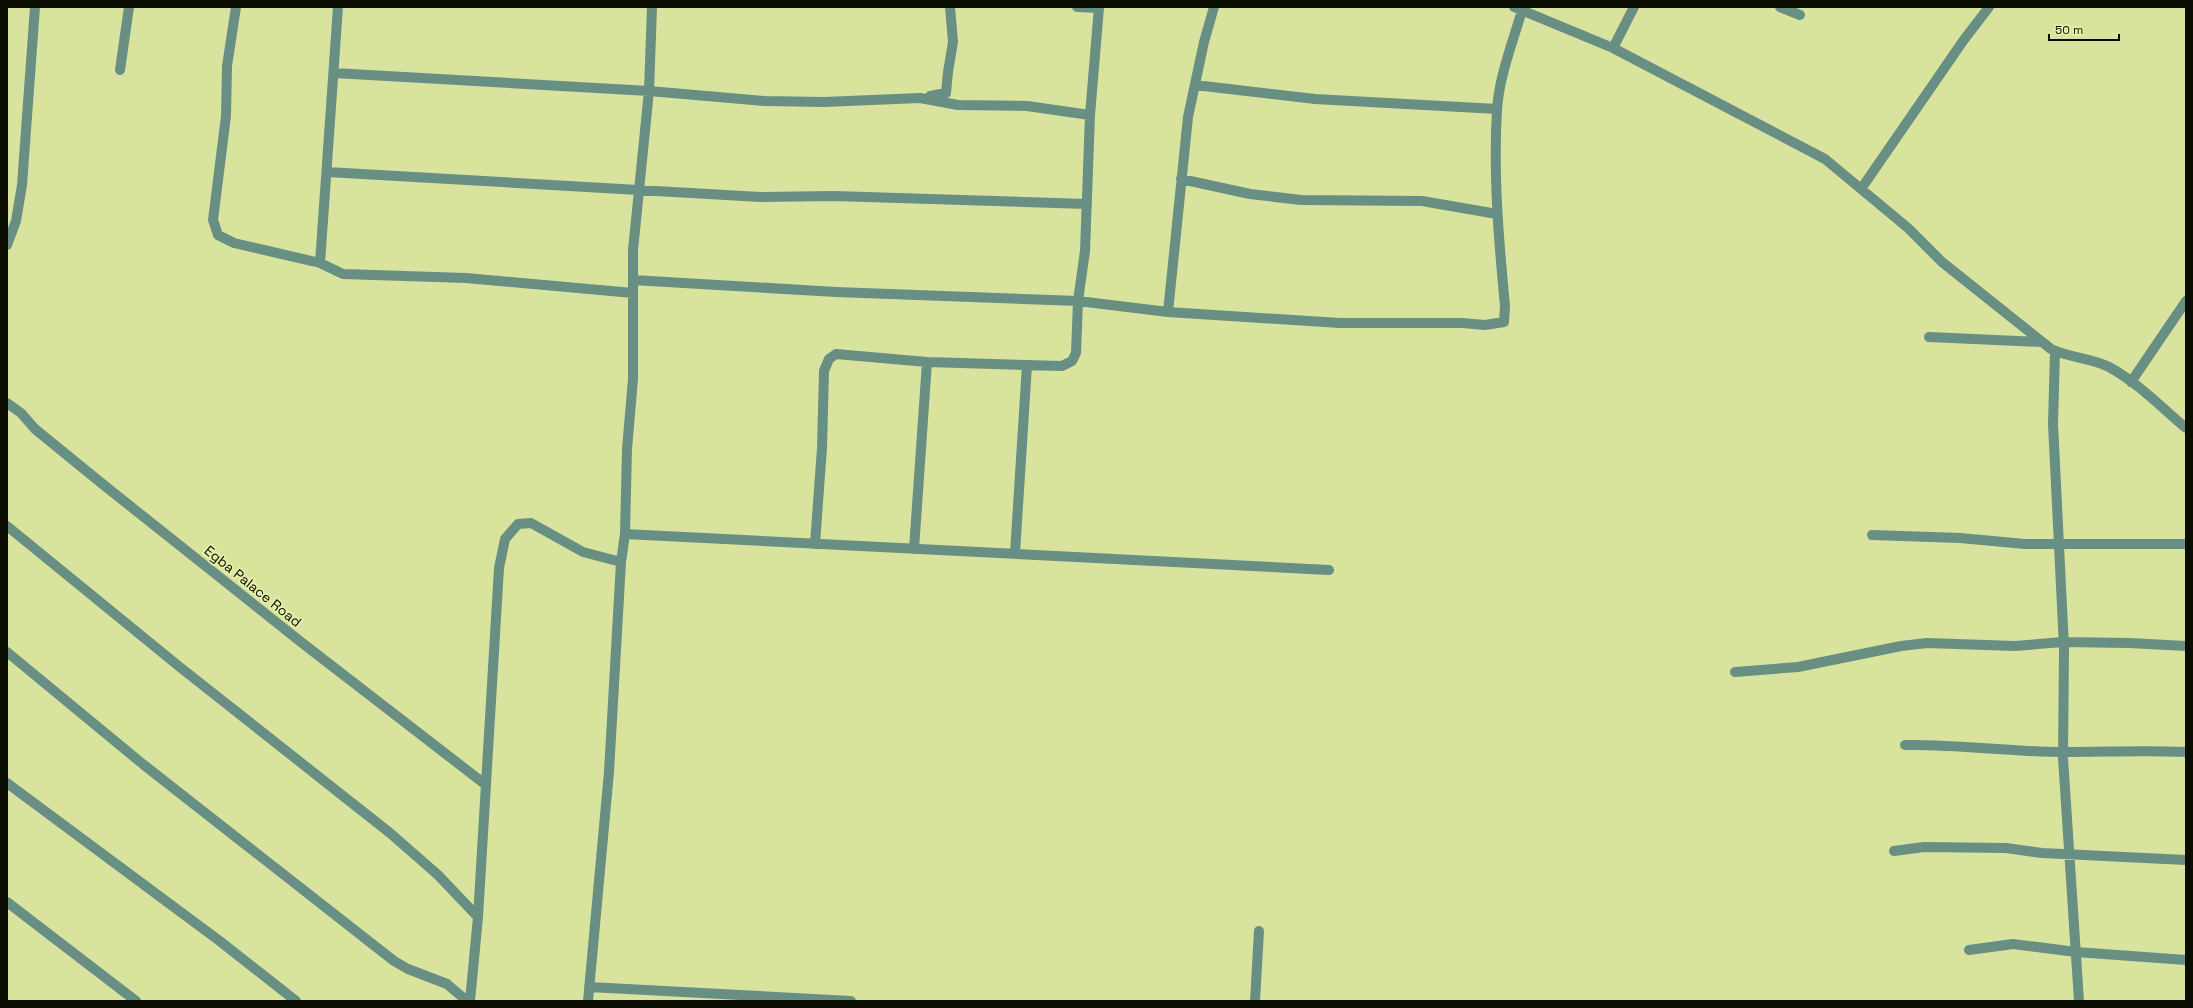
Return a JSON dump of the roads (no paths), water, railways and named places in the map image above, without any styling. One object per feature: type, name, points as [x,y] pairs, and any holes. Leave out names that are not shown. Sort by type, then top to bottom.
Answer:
[{"type":"street","points":[[7,245],[16,221],[22,185],[35,7]]},
{"type":"street","points":[[120,70],[128,7]]},
{"type":"street","points":[[236,7],[227,66],[226,116],[213,220],[218,235],[234,243],[320,263],[343,274],[466,278],[633,292]]},
{"type":"street","points":[[320,263],[338,7]]},
{"type":"street","points":[[588,1001],[609,772],[621,562],[625,534],[627,449],[633,379],[633,250],[649,91],[652,7]]},
{"type":"street","points":[[785,97],[864,99],[937,96],[946,93],[953,42],[950,7]]},
{"type":"street","points":[[815,544],[822,448],[824,371],[829,359],[836,354],[927,362],[1062,366],[1072,361],[1076,353],[1078,301],[1085,251],[1090,115],[1099,7],[1077,7]]},
{"type":"street","points":[[1168,312],[1188,117],[1214,7]]},
{"type":"street","points":[[1613,48],[1634,7]]},
{"type":"street","points":[[1780,7],[1800,16]]},
{"type":"street","points":[[1860,189],[1963,41],[1989,7]]},
{"type":"street","points":[[633,280],[836,292],[1078,301],[1168,312],[1340,323],[1462,323],[1485,325],[1504,322],[1505,306],[1497,214],[1497,109],[1518,8],[1613,48],[1825,160],[1908,228],[1942,262],[2042,342],[2063,355],[2108,367],[2131,382],[2186,428]]},
{"type":"street","points":[[334,73],[649,91],[765,101],[824,102],[920,98],[958,105],[1026,106],[1090,115]]},
{"type":"street","points":[[1195,85],[1315,99],[1497,109]]},
{"type":"street","points":[[327,172],[760,197],[834,196],[1087,204]]},
{"type":"street","points":[[1182,179],[1250,194],[1301,200],[1422,201],[1497,214]]},
{"type":"street","points":[[2131,382],[2186,301]]},
{"type":"street","points":[[1929,337],[2042,342]]},
{"type":"street","points":[[2055,351],[2054,424],[2063,642],[2063,752],[2079,1001]]},
{"type":"street","points":[[914,549],[927,362]]},
{"type":"street","points":[[1015,554],[1027,365]]},
{"type":"street","name":"Egba Palace Road","points":[[7,402],[21,413],[35,429],[105,486],[301,642],[486,785]]},
{"type":"street","points":[[470,1001],[478,917],[499,568],[505,539],[518,524],[531,523],[583,552],[621,562]]},
{"type":"street","points":[[7,526],[174,662],[390,833],[438,875],[478,917]]},
{"type":"street","points":[[625,534],[1329,570]]},
{"type":"street","points":[[1872,535],[1960,538],[2025,544],[2186,544]]},
{"type":"street","points":[[1735,672],[1798,667],[1901,646],[1927,643],[2015,646],[2063,642],[2186,646]]},
{"type":"street","points":[[7,652],[144,765],[394,961],[408,970],[447,984],[467,1001]]},
{"type":"street","points":[[1905,745],[1947,745],[2063,752],[2144,750],[2186,752]]},
{"type":"street","points":[[7,783],[209,932],[296,1001]]},
{"type":"street","points":[[1894,851],[1924,847],[1966,847],[2186,860]]},
{"type":"street","points":[[7,902],[136,1001]]},
{"type":"street","points":[[1255,1001],[1259,931]]},
{"type":"street","points":[[1968,950],[2013,944],[2076,952],[2186,960]]},
{"type":"street","points":[[589,987],[851,1001]]}]
